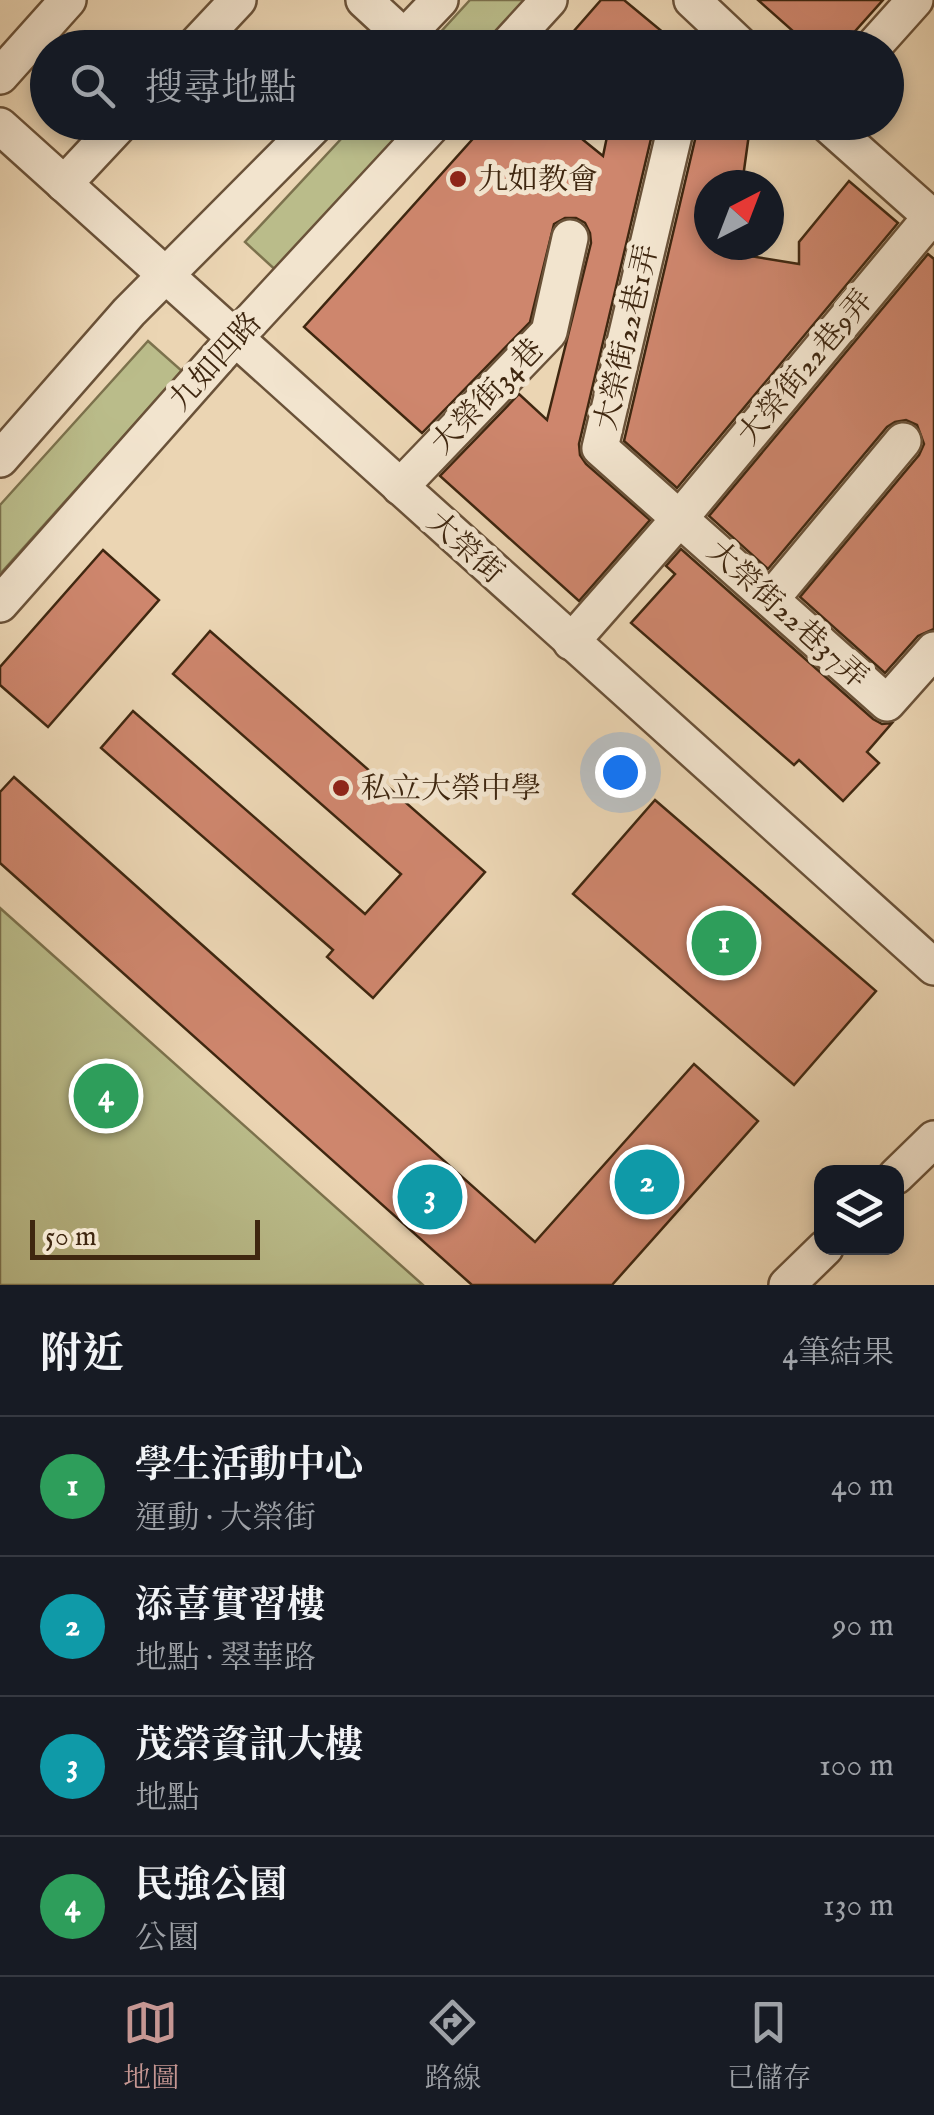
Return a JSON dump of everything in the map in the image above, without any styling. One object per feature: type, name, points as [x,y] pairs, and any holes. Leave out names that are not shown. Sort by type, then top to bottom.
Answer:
[{"type":"street","points":[[41,30],[68,0]]},
{"type":"street","points":[[210,30],[238,0]]},
{"type":"street","points":[[364,0],[389,30]]},
{"type":"street","points":[[411,30],[440,0]]},
{"type":"street","points":[[522,30],[549,0]]},
{"type":"street","points":[[692,0],[723,30]]},
{"type":"street","points":[[888,30],[915,0]]},
{"type":"street","points":[[0,76],[30,42]]},
{"type":"street","name":"大榮街","points":[[0,126],[934,967]]},
{"type":"street","points":[[64,184],[105,140]]},
{"type":"street","points":[[0,458],[166,273],[300,140]]},
{"type":"street","name":"九如四路","points":[[0,604],[237,336],[418,140]]},
{"type":"street","name":"大榮街22巷1弄","points":[[673,140],[600,448],[680,518]]},
{"type":"street","points":[[845,140],[932,218]]},
{"type":"street","name":"大榮街22巷9弄","points":[[572,642],[932,218]]},
{"type":"street","name":"大榮街34巷","points":[[400,487],[549,332],[570,238]]},
{"type":"street","points":[[771,600],[903,441]]},
{"type":"street","name":"大榮街22巷37弄","points":[[680,518],[888,703],[934,650]]},
{"type":"street","points":[[904,1168],[934,1139]]},
{"type":"street","points":[[786,1285],[817,1255]]},
{"type":"green space","points":[[470,0],[535,0],[507,30],[442,30]]},
{"type":"green space","points":[[340,140],[406,140],[281,275],[245,242]]},
{"type":"green space","points":[[148,341],[182,371],[0,574],[0,505]]},
{"type":"green space","points":[[0,908],[423,1285],[0,1285]]},
{"type":"building","points":[[601,0],[624,0],[660,30],[575,30]]},
{"type":"building","points":[[758,0],[883,0],[856,30],[792,30]]},
{"type":"building","points":[[472,140],[583,140],[603,156],[606,140],[651,140],[579,444],[586,464],[650,520],[579,601],[440,476],[519,394],[547,420],[591,243],[585,223],[565,218],[554,224],[530,322],[422,433],[304,327]]},
{"type":"building","points":[[695,140],[748,140],[744,170],[694,170],[694,260],[774,260],[799,264],[799,242],[849,181],[898,223],[677,488],[624,441]]},
{"type":"building","points":[[928,254],[934,259],[934,629],[918,636],[885,673],[800,597],[919,455],[924,444],[917,425],[906,420],[887,427],[768,569],[709,516]]},
{"type":"building","points":[[681,549],[873,719],[882,724],[892,723],[867,752],[879,763],[843,801],[799,760],[794,765],[631,623],[675,574],[666,566]]},
{"type":"building","points":[[103,550],[159,600],[48,727],[0,685],[0,667]]},
{"type":"building","points":[[210,631],[485,872],[373,998],[327,957],[333,950],[101,748],[133,711],[365,914],[401,874],[173,674]]},
{"type":"building","points":[[14,777],[535,1242],[694,1064],[758,1121],[612,1285],[472,1285],[0,863],[0,792]]},
{"type":"building","points":[[655,800],[876,991],[794,1085],[573,894]]},
{"type":"place","name":"九如教會","points":[[458,179]]},
{"type":"place","name":"私立大榮中學","points":[[341,788]]},
{"type":"place","name":"學生活動中心","points":[[724,943]]},
{"type":"place","name":"民強公園","points":[[106,1096]]},
{"type":"place","name":"添喜實習樓","points":[[647,1182]]},
{"type":"place","name":"茂榮資訊大樓","points":[[430,1197]]}]
